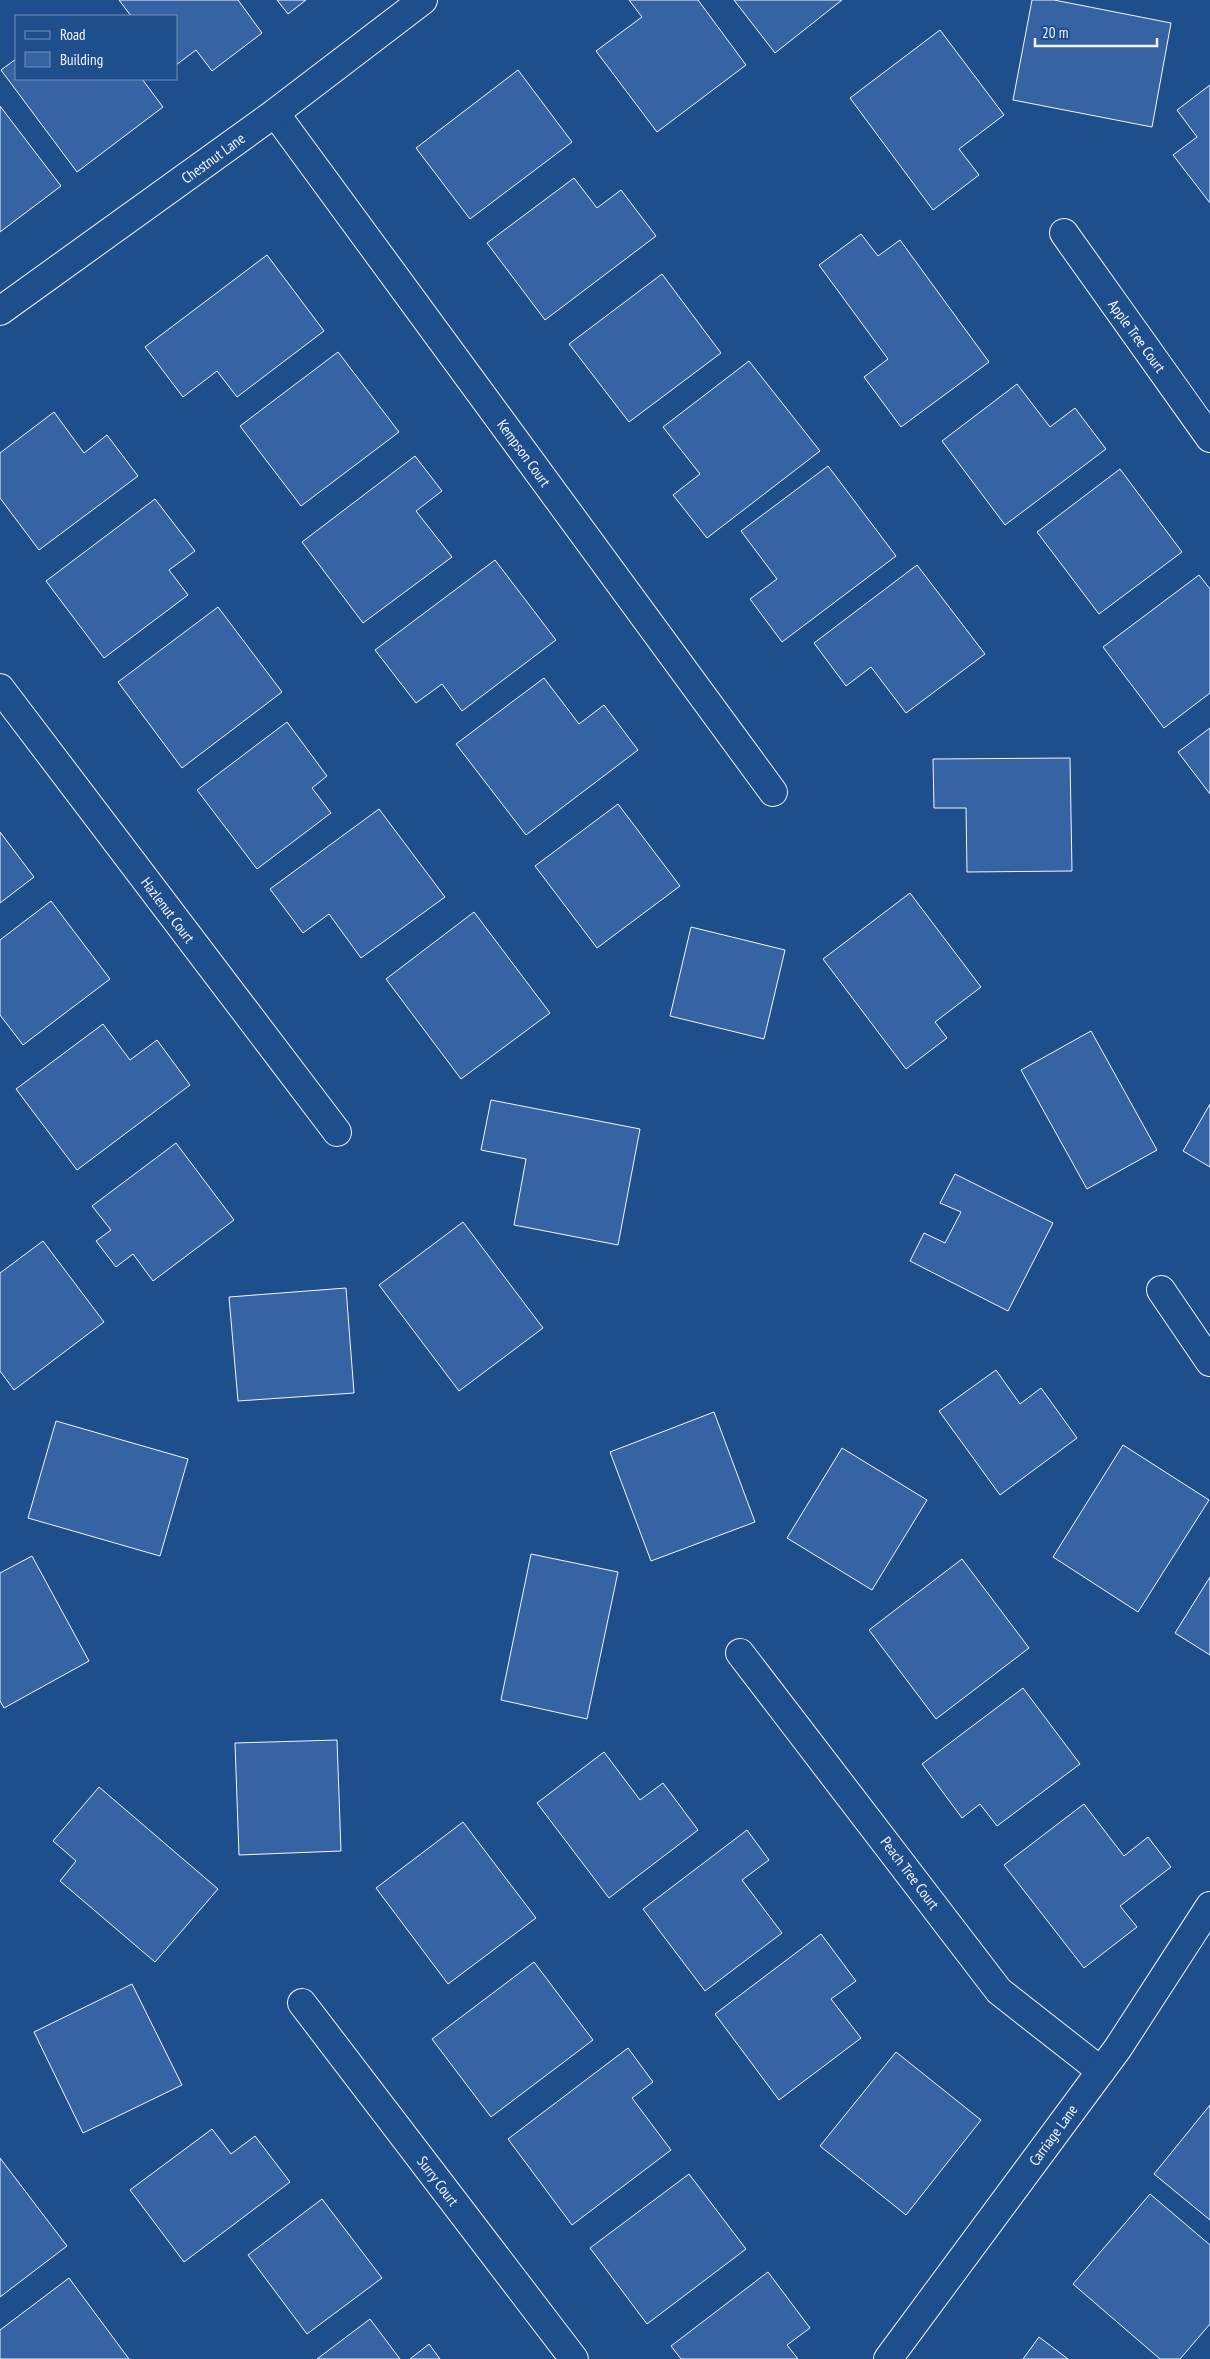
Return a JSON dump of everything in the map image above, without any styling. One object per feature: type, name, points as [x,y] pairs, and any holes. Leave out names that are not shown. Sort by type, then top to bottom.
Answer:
[{"type":"street","name":"Chestnut Lane","points":[[0,311],[275,113],[423,0]]},
{"type":"street","name":"Kempson Court","points":[[275,113],[774,792]]},
{"type":"street","name":"Apple Tree Court","points":[[1064,234],[1210,438]]},
{"type":"street","name":"Hazlenut Court","points":[[0,688],[337,1132]]},
{"type":"street","points":[[1161,1290],[1210,1362]]},
{"type":"street","name":"Peach Tree Court","points":[[740,1653],[999,1991],[1101,2071]]},
{"type":"street","name":"Carriage Lane","points":[[888,2359],[1118,2048],[1210,1906]]},
{"type":"street","name":"Surry Court","points":[[302,2003],[574,2359]]},
{"type":"building","points":[[119,0],[238,0],[262,33],[212,71],[196,50],[178,64],[178,15],[130,15]]},
{"type":"building","points":[[277,0],[306,0],[288,14]]},
{"type":"building","points":[[629,0],[698,0],[746,65],[657,132],[596,51],[642,17]]},
{"type":"building","points":[[734,0],[842,0],[775,53]]},
{"type":"building","points":[[1032,0],[1054,0],[1171,23],[1152,127],[1013,100]]},
{"type":"building","points":[[940,30],[1004,115],[959,149],[979,175],[933,210],[850,98]]},
{"type":"building","points":[[15,60],[15,80],[143,80],[163,107],[77,172],[1,70]]},
{"type":"building","points":[[518,70],[572,142],[470,219],[416,148]]},
{"type":"building","points":[[1210,85],[1210,203],[1173,155],[1197,137],[1177,110]]},
{"type":"building","points":[[0,106],[61,186],[0,232]]},
{"type":"building","points":[[574,178],[597,208],[621,190],[656,236],[545,320],[487,243]]},
{"type":"building","points":[[861,234],[878,256],[900,240],[989,362],[901,427],[864,377],[888,359],[819,265]]},
{"type":"building","points":[[267,255],[324,331],[237,397],[217,371],[183,397],[145,347]]},
{"type":"building","points":[[662,274],[721,353],[629,422],[569,344]]},
{"type":"building","points":[[338,352],[399,432],[301,506],[240,426]]},
{"type":"building","points":[[749,361],[820,451],[707,538],[673,495],[700,474],[663,427]]},
{"type":"building","points":[[1017,384],[1050,427],[1075,408],[1106,449],[1005,525],[942,441]]},
{"type":"building","points":[[54,412],[84,453],[107,435],[138,476],[39,550],[0,498],[0,453]]},
{"type":"building","points":[[415,456],[442,491],[416,511],[452,557],[363,623],[302,542]]},
{"type":"building","points":[[828,466],[896,556],[782,642],[750,599],[777,579],[741,531]]},
{"type":"building","points":[[1120,469],[1182,552],[1099,614],[1037,532]]},
{"type":"building","points":[[155,499],[195,551],[169,570],[188,595],[104,658],[46,581]]},
{"type":"building","points":[[495,560],[556,640],[462,711],[442,684],[416,703],[375,650]]},
{"type":"building","points":[[917,565],[985,654],[906,713],[871,667],[846,686],[814,643]]},
{"type":"building","points":[[1199,575],[1210,589],[1210,693],[1164,728],[1103,647]]},
{"type":"building","points":[[218,607],[282,692],[182,768],[118,682]]},
{"type":"building","points":[[544,678],[579,724],[604,705],[638,750],[526,835],[456,744]]},
{"type":"building","points":[[287,722],[327,776],[312,788],[331,813],[257,869],[197,790]]},
{"type":"building","points":[[1210,728],[1210,794],[1178,752]]},
{"type":"building","points":[[1070,758],[1072,871],[967,872],[966,808],[934,808],[933,759]]},
{"type":"building","points":[[618,804],[680,886],[597,948],[535,866]]},
{"type":"building","points":[[379,809],[445,897],[361,958],[329,914],[303,933],[270,889]]},
{"type":"building","points":[[0,832],[34,877],[0,903]]},
{"type":"building","points":[[910,893],[981,987],[935,1022],[947,1038],[906,1069],[823,959]]},
{"type":"building","points":[[51,901],[110,979],[23,1045],[0,1015],[0,940]]},
{"type":"building","points":[[474,912],[550,1013],[461,1079],[386,979]]},
{"type":"building","points":[[691,927],[785,950],[764,1039],[670,1016]]},
{"type":"building","points":[[103,1024],[130,1060],[157,1040],[190,1085],[77,1170],[16,1089]]},
{"type":"building","points":[[1091,1031],[1157,1150],[1087,1189],[1021,1070]]},
{"type":"building","points":[[491,1100],[640,1129],[618,1245],[514,1225],[526,1159],[481,1150]]},
{"type":"building","points":[[1210,1104],[1210,1167],[1183,1151]]},
{"type":"building","points":[[176,1143],[234,1220],[153,1281],[133,1254],[116,1267],[96,1241],[111,1230],[92,1206]]},
{"type":"building","points":[[955,1174],[1053,1223],[1008,1311],[910,1261],[924,1233],[945,1243],[961,1212],[940,1203]]},
{"type":"building","points":[[463,1222],[543,1328],[459,1391],[379,1285]]},
{"type":"building","points":[[43,1241],[104,1322],[14,1390],[0,1371],[0,1273]]},
{"type":"building","points":[[346,1288],[354,1393],[238,1401],[229,1297]]},
{"type":"building","points":[[996,1370],[1020,1404],[1041,1388],[1077,1438],[1000,1495],[939,1411]]},
{"type":"building","points":[[714,1412],[755,1522],[651,1561],[610,1452]]},
{"type":"building","points":[[56,1421],[188,1459],[160,1556],[28,1518]]},
{"type":"building","points":[[1123,1445],[1209,1500],[1138,1612],[1053,1557]]},
{"type":"building","points":[[842,1448],[927,1500],[872,1590],[787,1538]]},
{"type":"building","points":[[531,1554],[618,1572],[587,1719],[501,1700]]},
{"type":"building","points":[[32,1556],[89,1661],[4,1708],[0,1701],[0,1573]]},
{"type":"building","points":[[962,1559],[1029,1648],[936,1719],[869,1630]]},
{"type":"building","points":[[1210,1577],[1210,1655],[1175,1633]]},
{"type":"building","points":[[1023,1688],[1080,1764],[997,1826],[980,1804],[962,1818],[922,1764]]},
{"type":"building","points":[[337,1740],[341,1851],[239,1855],[235,1743]]},
{"type":"building","points":[[604,1752],[640,1800],[663,1783],[698,1830],[609,1898],[537,1803]]},
{"type":"building","points":[[99,1787],[218,1889],[155,1962],[60,1881],[76,1861],[53,1841]]},
{"type":"building","points":[[1084,1804],[1124,1856],[1148,1837],[1171,1867],[1120,1906],[1137,1927],[1084,1968],[1004,1865]]},
{"type":"building","points":[[463,1822],[536,1918],[448,1984],[376,1888]]},
{"type":"building","points":[[747,1830],[769,1860],[742,1880],[782,1933],[705,1991],[643,1909]]},
{"type":"building","points":[[821,1934],[856,1981],[831,1999],[861,2038],[779,2100],[715,2014]]},
{"type":"building","points":[[534,1962],[593,2040],[491,2117],[432,2039]]},
{"type":"building","points":[[132,1984],[182,2085],[83,2133],[34,2032]]},
{"type":"building","points":[[628,2048],[653,2082],[632,2098],[671,2150],[572,2225],[508,2139]]},
{"type":"building","points":[[896,2052],[981,2120],[906,2215],[820,2146]]},
{"type":"building","points":[[1210,2105],[1210,2220],[1154,2174]]},
{"type":"building","points":[[212,2129],[231,2154],[255,2136],[290,2182],[184,2262],[130,2190]]},
{"type":"building","points":[[0,2158],[67,2246],[0,2297]]},
{"type":"building","points":[[689,2174],[746,2249],[647,2324],[590,2248]]},
{"type":"building","points":[[1150,2194],[1210,2245],[1210,2324],[1180,2359],[1160,2359],[1073,2284]]},
{"type":"building","points":[[322,2199],[382,2278],[307,2334],[248,2255]]},
{"type":"building","points":[[768,2272],[810,2328],[787,2345],[798,2359],[681,2359],[671,2346]]},
{"type":"building","points":[[69,2278],[129,2359],[0,2359],[0,2330]]},
{"type":"building","points":[[370,2319],[400,2359],[317,2359]]},
{"type":"building","points":[[1039,2337],[1068,2359],[1023,2359]]},
{"type":"building","points":[[429,2344],[440,2359],[410,2359]]}]
